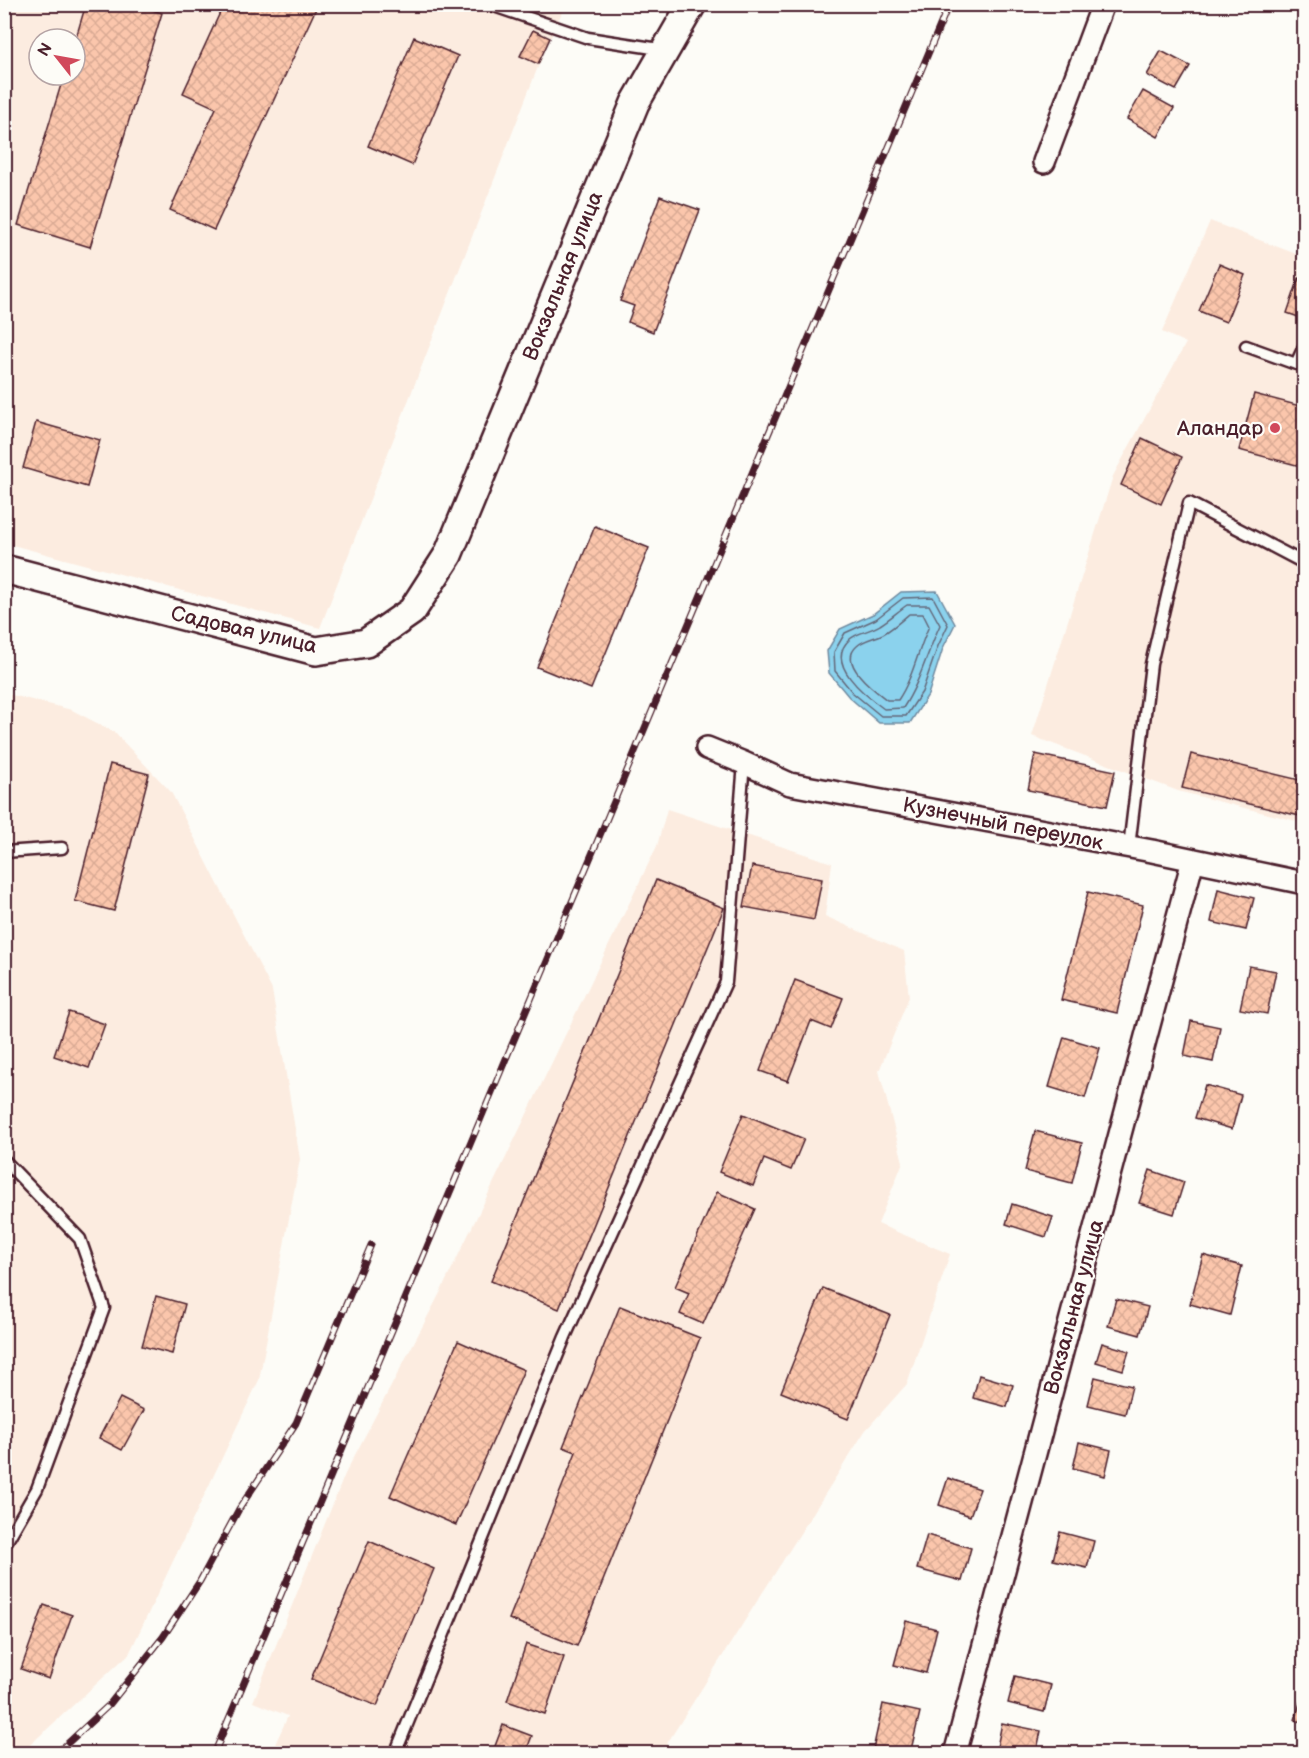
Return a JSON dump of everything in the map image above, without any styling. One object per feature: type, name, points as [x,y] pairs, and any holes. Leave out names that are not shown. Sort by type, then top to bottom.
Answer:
[{"type":"street","name":"Вокзальная улица","points":[[448,555],[635,103],[692,4]]},
{"type":"street","points":[[1044,162],[1103,4]]},
{"type":"street","name":"Садовая улица","points":[[4,569],[316,651],[366,643],[412,611],[448,555]]},
{"type":"street","name":"Кузнечный переулок","points":[[707,748],[744,762],[790,784],[1305,883]]},
{"type":"street","name":"Вокзальная улица","points":[[955,1754],[1193,860]]},
{"type":"lane","points":[[488,4],[588,38],[666,50]]},
{"type":"lane","points":[[1246,346],[1296,364],[1305,347]]},
{"type":"lane","points":[[1129,848],[1151,663],[1189,503],[1305,563]]},
{"type":"lane","points":[[394,1754],[566,1337],[726,982],[744,762]]},
{"type":"lane","points":[[4,852],[62,848]]},
{"type":"lane","points":[[4,1160],[80,1239],[104,1308],[37,1490],[4,1546]]},
{"type":"shaded area","points":[[4,5],[565,5],[536,72],[320,628],[5,543]]},
{"type":"shaded area","points":[[1210,221],[1304,257],[1304,823],[1178,791],[1032,736],[1113,476],[1186,343],[1162,332]]},
{"type":"shaded area","points":[[4,693],[72,710],[114,732],[171,792],[272,990],[300,1159],[259,1380],[129,1654],[20,1754],[4,1753]]},
{"type":"shaded area","points":[[667,809],[832,863],[825,916],[904,951],[909,997],[879,1071],[903,1162],[878,1224],[950,1254],[907,1384],[865,1431],[661,1753],[271,1753],[288,1716],[253,1702],[345,1474],[441,1291],[657,846]]},
{"type":"water","points":[[937,591],[955,624],[943,648],[928,695],[910,723],[879,723],[849,697],[829,673],[827,651],[840,629],[873,614],[901,592]]},
{"type":"building","points":[[86,4],[133,4],[162,13],[90,247],[18,225],[60,87],[87,87],[87,27],[79,27]]},
{"type":"building","points":[[224,4],[318,4],[214,230],[170,210],[216,108],[183,93]]},
{"type":"building","points":[[533,30],[550,38],[538,64],[520,56]]},
{"type":"building","points":[[414,37],[458,56],[412,165],[368,146]]},
{"type":"building","points":[[1161,51],[1190,66],[1176,90],[1147,75]]},
{"type":"building","points":[[1143,91],[1174,108],[1158,137],[1127,119]]},
{"type":"building","points":[[660,196],[700,210],[653,332],[628,322],[634,306],[620,301]]},
{"type":"building","points":[[1219,264],[1245,275],[1226,322],[1199,311]]},
{"type":"building","points":[[1299,278],[1304,279],[1304,319],[1287,313]]},
{"type":"building","name":"Аландар","points":[[1254,394],[1304,407],[1304,467],[1239,450]]},
{"type":"building","points":[[36,422],[100,440],[87,487],[23,468]]},
{"type":"building","points":[[1142,438],[1182,457],[1161,504],[1121,485]]},
{"type":"building","points":[[595,526],[649,548],[591,689],[537,667]]},
{"type":"building","points":[[1035,754],[1115,771],[1107,806],[1028,790]]},
{"type":"building","points":[[1191,754],[1304,781],[1304,817],[1182,788]]},
{"type":"building","points":[[110,764],[149,774],[114,911],[75,901]]},
{"type":"building","points":[[752,866],[822,879],[814,920],[744,907]]},
{"type":"building","points":[[656,880],[724,908],[559,1309],[491,1281]]},
{"type":"building","points":[[1218,889],[1254,898],[1246,930],[1211,922]]},
{"type":"building","points":[[1088,892],[1143,905],[1117,1013],[1061,1000]]},
{"type":"building","points":[[1249,966],[1276,971],[1267,1014],[1240,1009]]},
{"type":"building","points":[[795,980],[843,998],[831,1029],[811,1021],[788,1081],[760,1071]]},
{"type":"building","points":[[69,1012],[105,1024],[89,1068],[54,1056]]},
{"type":"building","points":[[1191,1021],[1220,1027],[1213,1062],[1184,1056]]},
{"type":"building","points":[[1064,1037],[1100,1048],[1085,1098],[1049,1087]]},
{"type":"building","points":[[1205,1085],[1241,1095],[1232,1129],[1195,1118]]},
{"type":"building","points":[[743,1114],[804,1139],[791,1170],[764,1159],[753,1186],[719,1172]]},
{"type":"building","points":[[1035,1131],[1082,1143],[1072,1183],[1025,1171]]},
{"type":"building","points":[[1150,1170],[1184,1182],[1174,1214],[1139,1203]]},
{"type":"building","points":[[717,1192],[755,1209],[703,1324],[680,1314],[689,1293],[675,1287]]},
{"type":"building","points":[[1012,1204],[1053,1217],[1046,1237],[1006,1224]]},
{"type":"building","points":[[1203,1255],[1242,1266],[1230,1315],[1190,1304]]},
{"type":"building","points":[[823,1288],[890,1315],[848,1419],[781,1392]]},
{"type":"building","points":[[156,1296],[185,1304],[172,1354],[142,1346]]},
{"type":"building","points":[[1116,1299],[1148,1307],[1140,1335],[1108,1326]]},
{"type":"building","points":[[620,1306],[700,1338],[577,1646],[509,1619],[576,1452],[563,1447]]},
{"type":"building","points":[[458,1341],[524,1370],[456,1525],[390,1496]]},
{"type":"building","points":[[1102,1343],[1129,1351],[1123,1370],[1096,1362]]},
{"type":"building","points":[[979,1375],[1013,1385],[1007,1407],[973,1398]]},
{"type":"building","points":[[1095,1377],[1132,1386],[1125,1414],[1088,1405]]},
{"type":"building","points":[[120,1398],[144,1410],[122,1450],[99,1438]]},
{"type":"building","points":[[1079,1442],[1111,1450],[1105,1476],[1073,1468]]},
{"type":"building","points":[[948,1478],[980,1489],[970,1516],[939,1505]]},
{"type":"building","points":[[1060,1532],[1094,1541],[1087,1568],[1053,1560]]},
{"type":"building","points":[[927,1535],[971,1548],[962,1581],[917,1569]]},
{"type":"building","points":[[369,1541],[434,1569],[377,1706],[311,1679]]},
{"type":"building","points":[[44,1605],[72,1615],[49,1679],[21,1669]]},
{"type":"building","points":[[906,1621],[937,1629],[926,1673],[894,1665]]},
{"type":"building","points":[[526,1644],[564,1657],[545,1714],[507,1701]]},
{"type":"building","points":[[1015,1676],[1051,1685],[1044,1712],[1008,1703]]},
{"type":"building","points":[[1304,1689],[1304,1723],[1295,1720]]},
{"type":"building","points":[[883,1704],[920,1712],[910,1754],[872,1754]]},
{"type":"building","points":[[1002,1723],[1041,1731],[1036,1754],[996,1752]]},
{"type":"building","points":[[503,1725],[532,1736],[525,1754],[492,1754]]},
{"type":"railway","points":[[214,1754],[949,4]]},
{"type":"railway","points":[[56,1754],[109,1705],[163,1637],[200,1581],[239,1509],[296,1423],[371,1245]]},
{"type":"place","name":"Аландар","points":[[1275,428]]}]
